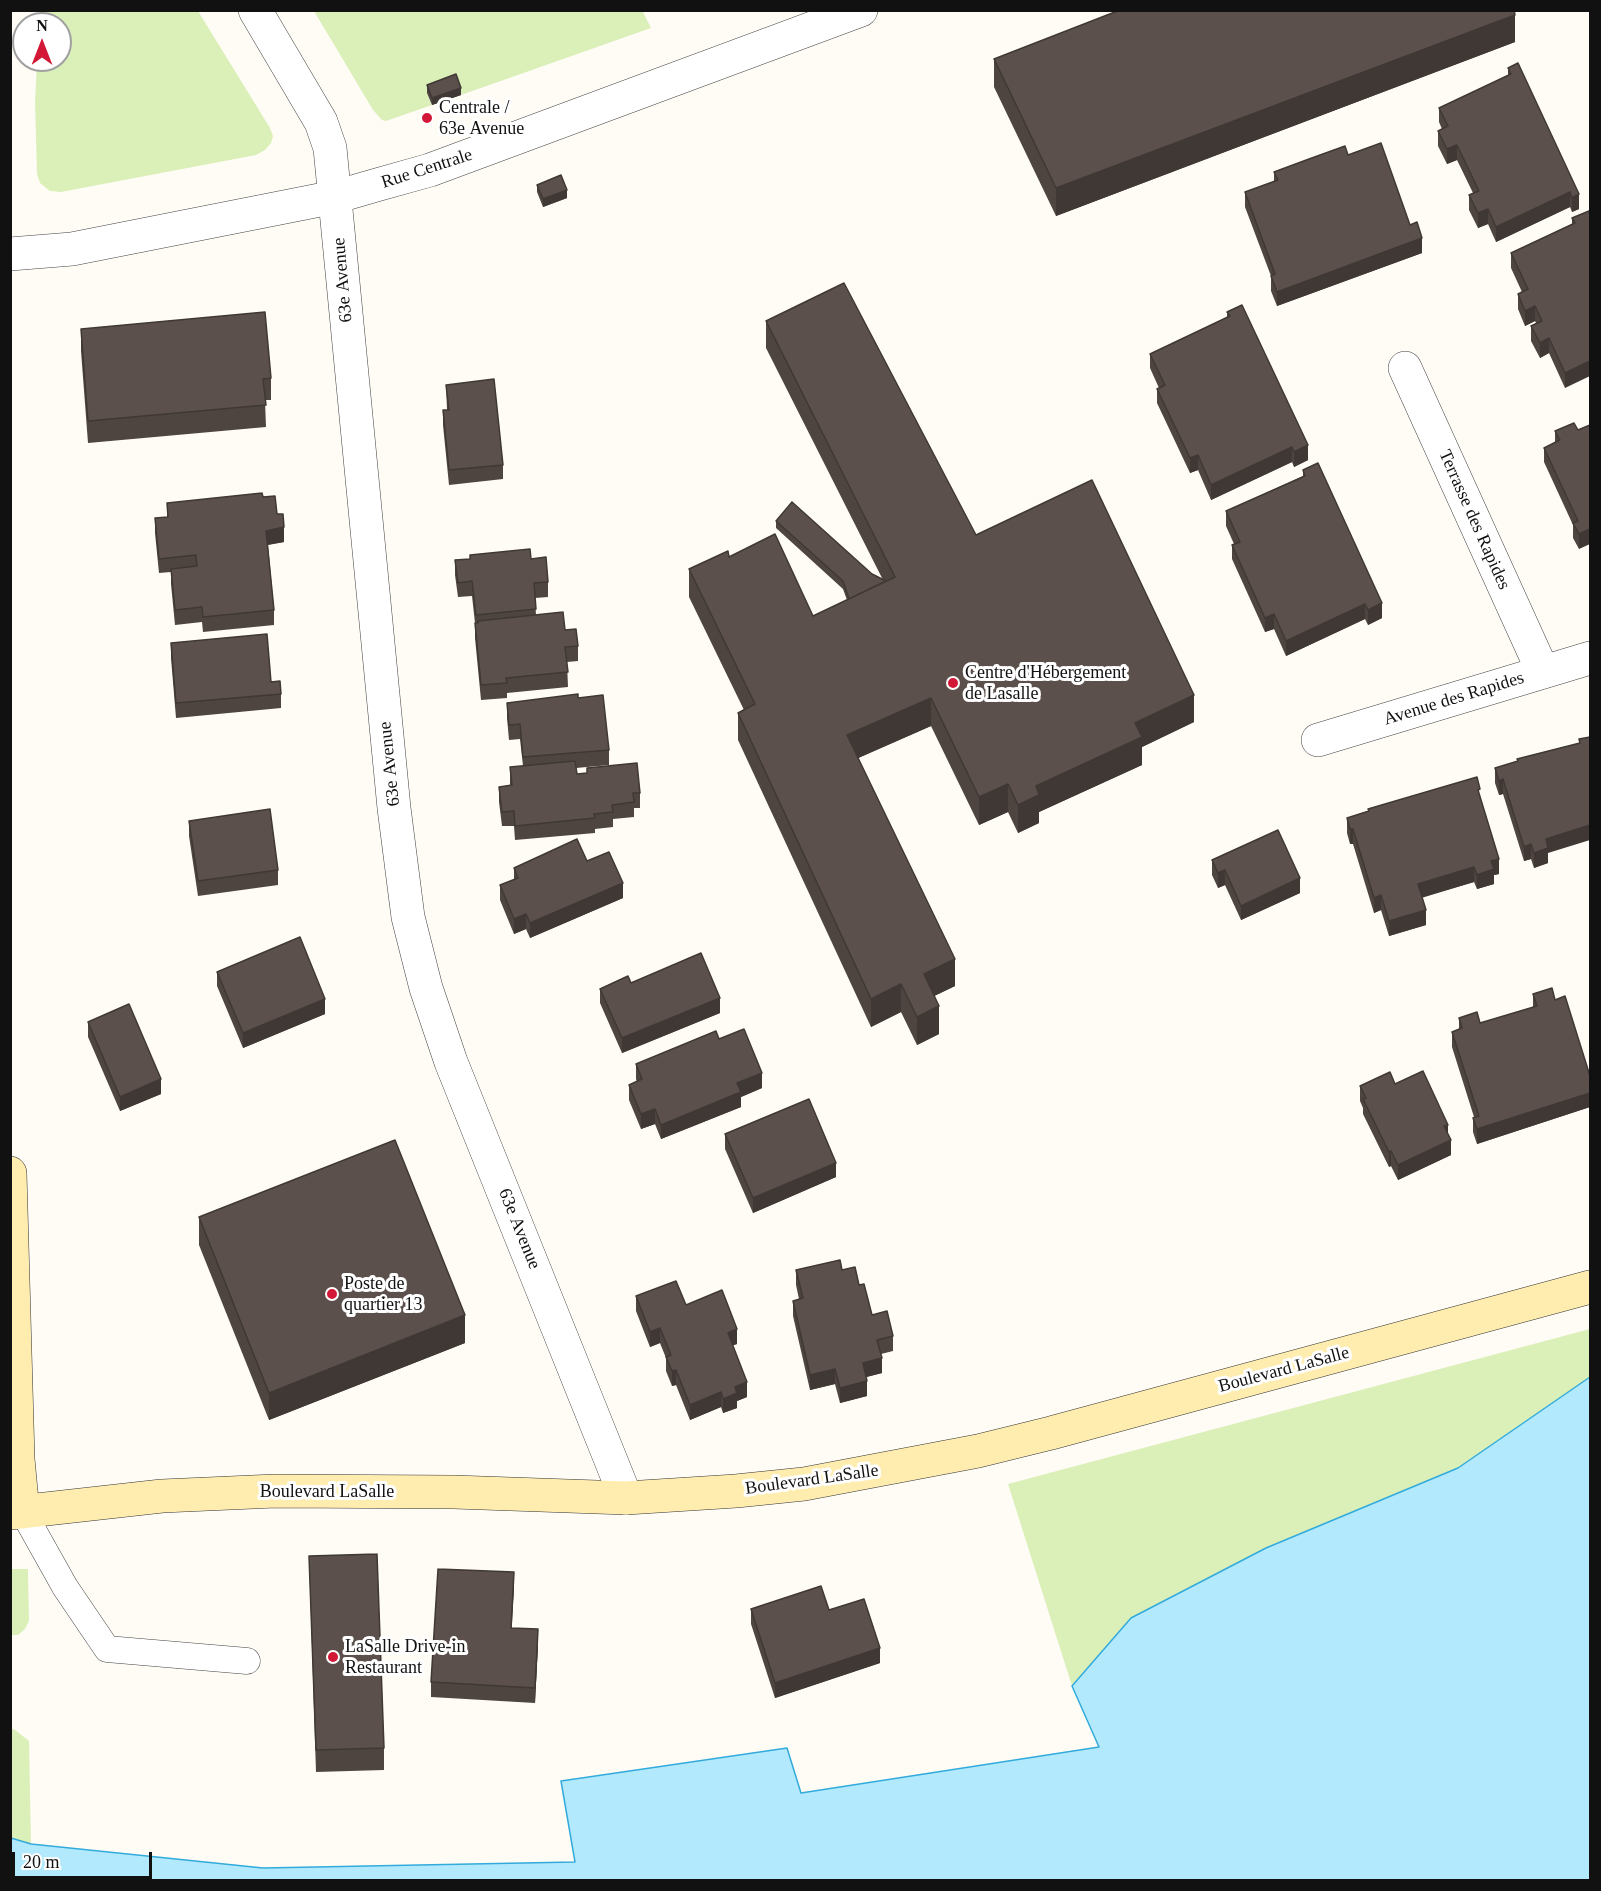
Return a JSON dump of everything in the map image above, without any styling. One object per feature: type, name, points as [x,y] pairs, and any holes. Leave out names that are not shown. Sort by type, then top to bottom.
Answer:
[{"type":"main road","points":[[10,1173],[18,1459],[17,1513]]},
{"type":"main road","name":"Boulevard LaSalle","points":[[17,1513],[162,1496],[275,1491],[454,1492],[626,1498],[804,1484],[978,1451],[1051,1433],[1590,1287]]},
{"type":"street","name":"63e Avenue","points":[[255,10],[321,122],[330,148],[394,808],[408,916],[426,988],[452,1062],[626,1498]]},
{"type":"street","name":"Rue Centrale","points":[[10,254],[72,249],[335,197],[430,170],[861,10]]},
{"type":"street","name":"Terrasse des Rapides","points":[[1405,368],[1543,672]]},
{"type":"street","name":"Avenue des Rapides","points":[[1318,740],[1590,658]]},
{"type":"lane","points":[[17,1513],[107,1649],[247,1661]]},
{"type":"green space","points":[[642,10],[651,28],[461,95],[456,82],[427,93],[432,105],[386,121],[382,120],[373,110],[314,11]]},
{"type":"green space","points":[[198,11],[270,128],[273,136],[271,143],[256,155],[61,192],[50,191],[40,183],[37,174],[36,72],[72,72],[72,12],[40,12]]},
{"type":"green space","points":[[1590,1329],[1590,1379],[1458,1468],[1266,1548],[1131,1618],[1072,1686],[1008,1484]]},
{"type":"green space","points":[[11,1569],[28,1569],[29,1621],[18,1635],[11,1635]]},
{"type":"green space","points":[[11,1729],[29,1741],[31,1844],[11,1838]]},
{"type":"water","points":[[1590,1377],[1590,1880],[11,1880],[11,1838],[31,1844],[263,1868],[575,1862],[561,1781],[787,1748],[801,1793],[1099,1747],[1072,1686],[1131,1618],[1266,1548],[1458,1468]]},
{"type":"building","points":[[1120,10],[1514,10],[1515,15],[1056,188],[994,59]]},
{"type":"building","points":[[1518,63],[1579,194],[1572,198],[1570,192],[1496,227],[1488,209],[1478,213],[1469,195],[1479,191],[1457,145],[1447,149],[1438,131],[1448,126],[1439,108],[1511,74],[1508,68]]},
{"type":"building","points":[[456,74],[461,88],[432,98],[427,85]]},
{"type":"building","points":[[1381,143],[1410,225],[1417,222],[1422,238],[1277,292],[1271,276],[1275,274],[1245,192],[1278,180],[1274,172],[1345,146],[1348,155]]},
{"type":"building","points":[[561,175],[567,190],[543,199],[537,185]]},
{"type":"building","points":[[1589,211],[1590,361],[1565,373],[1549,338],[1540,343],[1531,326],[1542,321],[1535,306],[1525,311],[1518,294],[1528,289],[1511,253],[1575,223],[1572,218]]},
{"type":"building","name":"Centre d'Hébergement de Lasalle","points":[[844,283],[976,535],[1092,480],[1194,695],[1135,723],[1142,737],[1036,786],[1039,795],[1018,805],[1008,784],[979,797],[931,698],[847,735],[955,959],[924,974],[939,1006],[917,1017],[901,984],[871,999],[738,713],[755,704],[689,569],[728,551],[729,557],[775,534],[813,616],[895,577],[766,321]]},
{"type":"building","points":[[1242,305],[1308,445],[1294,452],[1292,447],[1211,485],[1198,455],[1190,458],[1157,389],[1165,385],[1150,354],[1230,316],[1227,312]]},
{"type":"building","points":[[265,312],[271,378],[263,379],[266,405],[88,421],[81,329]]},
{"type":"building","points":[[494,379],[503,465],[449,470],[443,410],[449,410],[446,385]]},
{"type":"building","points":[[1574,423],[1578,430],[1590,425],[1590,529],[1579,534],[1573,523],[1578,521],[1544,448],[1560,440],[1555,431]]},
{"type":"building","points":[[1318,463],[1382,603],[1368,610],[1365,604],[1286,641],[1274,614],[1265,618],[1232,545],[1240,542],[1226,511],[1305,476],[1303,470]]},
{"type":"building","points":[[262,493],[263,497],[275,496],[277,514],[283,514],[284,527],[266,531],[274,610],[203,617],[202,607],[175,610],[171,569],[197,566],[196,555],[159,559],[155,518],[168,517],[167,503]]},
{"type":"building","points":[[792,502],[872,574],[886,581],[849,599],[843,581],[776,521]]},
{"type":"building","points":[[530,549],[531,559],[546,557],[548,582],[534,583],[536,609],[476,615],[472,581],[458,583],[455,560],[470,559],[470,555]]},
{"type":"building","points":[[563,612],[565,630],[576,629],[578,646],[565,647],[568,672],[506,678],[507,683],[481,685],[475,623]]},
{"type":"building","points":[[267,634],[271,682],[280,681],[281,694],[176,703],[171,643]]},
{"type":"building","points":[[578,694],[578,698],[603,695],[609,750],[523,757],[520,724],[509,725],[507,703]]},
{"type":"building","points":[[1590,737],[1590,825],[1546,839],[1548,848],[1534,853],[1531,844],[1524,847],[1503,779],[1499,781],[1495,768],[1518,761],[1517,759],[1580,743],[1579,739]]},
{"type":"building","points":[[575,761],[577,774],[587,773],[587,768],[637,763],[640,793],[633,793],[634,802],[612,805],[613,812],[594,814],[595,818],[515,826],[514,811],[502,812],[499,787],[512,785],[510,767]]},
{"type":"building","points":[[1477,777],[1480,789],[1478,790],[1499,859],[1491,861],[1494,869],[1477,875],[1474,867],[1418,884],[1426,910],[1389,921],[1381,895],[1374,898],[1353,829],[1350,829],[1347,818],[1369,811],[1368,809]]},
{"type":"building","points":[[270,809],[278,870],[198,881],[189,821]]},
{"type":"building","points":[[1278,830],[1300,878],[1241,906],[1225,870],[1218,873],[1212,860]]},
{"type":"building","points":[[577,839],[587,861],[609,852],[623,883],[530,923],[526,914],[514,919],[500,885],[518,878],[514,868]]},
{"type":"building","points":[[300,937],[325,999],[243,1033],[217,972]]},
{"type":"building","points":[[701,953],[720,998],[622,1038],[600,989],[628,976],[631,983]]},
{"type":"building","points":[[1552,988],[1555,1000],[1565,996],[1590,1076],[1590,1093],[1477,1129],[1473,1118],[1479,1116],[1452,1032],[1462,1028],[1459,1018],[1477,1012],[1480,1023],[1537,1006],[1533,994]]},
{"type":"building","points":[[129,1004],[161,1079],[120,1097],[88,1022]]},
{"type":"building","points":[[744,1029],[762,1073],[737,1083],[741,1092],[661,1125],[655,1109],[641,1114],[629,1085],[642,1079],[636,1064],[716,1031],[719,1039]]},
{"type":"building","points":[[1423,1071],[1448,1125],[1444,1126],[1451,1140],[1398,1165],[1391,1151],[1389,1152],[1363,1099],[1366,1098],[1360,1086],[1390,1072],[1395,1084]]},
{"type":"building","points":[[809,1099],[836,1163],[753,1198],[725,1134]]},
{"type":"building","name":"Poste de quartier 13","points":[[395,1140],[465,1315],[269,1393],[199,1217]]},
{"type":"building","points":[[840,1260],[842,1270],[855,1267],[859,1285],[864,1284],[872,1315],[887,1311],[893,1336],[877,1340],[882,1358],[863,1363],[867,1381],[840,1388],[835,1369],[810,1375],[793,1301],[803,1298],[796,1270]]},
{"type":"building","points":[[676,1281],[686,1305],[722,1290],[737,1329],[728,1333],[747,1382],[735,1387],[737,1393],[723,1399],[721,1392],[690,1405],[676,1370],[672,1371],[666,1357],[671,1355],[660,1328],[650,1332],[636,1296]]},
{"type":"building","points":[[377,1554],[384,1748],[316,1750],[309,1556]]},
{"type":"building","points":[[438,1569],[514,1572],[511,1628],[538,1629],[535,1688],[431,1682]]},
{"type":"building","points":[[821,1586],[829,1610],[864,1599],[880,1648],[775,1683],[751,1609]]},
{"type":"place","name":"Centrale / 63e Avenue","points":[[427,118]]},
{"type":"place","name":"Centre d'Hébergement de Lasalle","points":[[953,683]]},
{"type":"place","name":"Poste de quartier 13","points":[[332,1294]]},
{"type":"place","name":"LaSalle Drive-in Restaurant","points":[[333,1657]]}]
